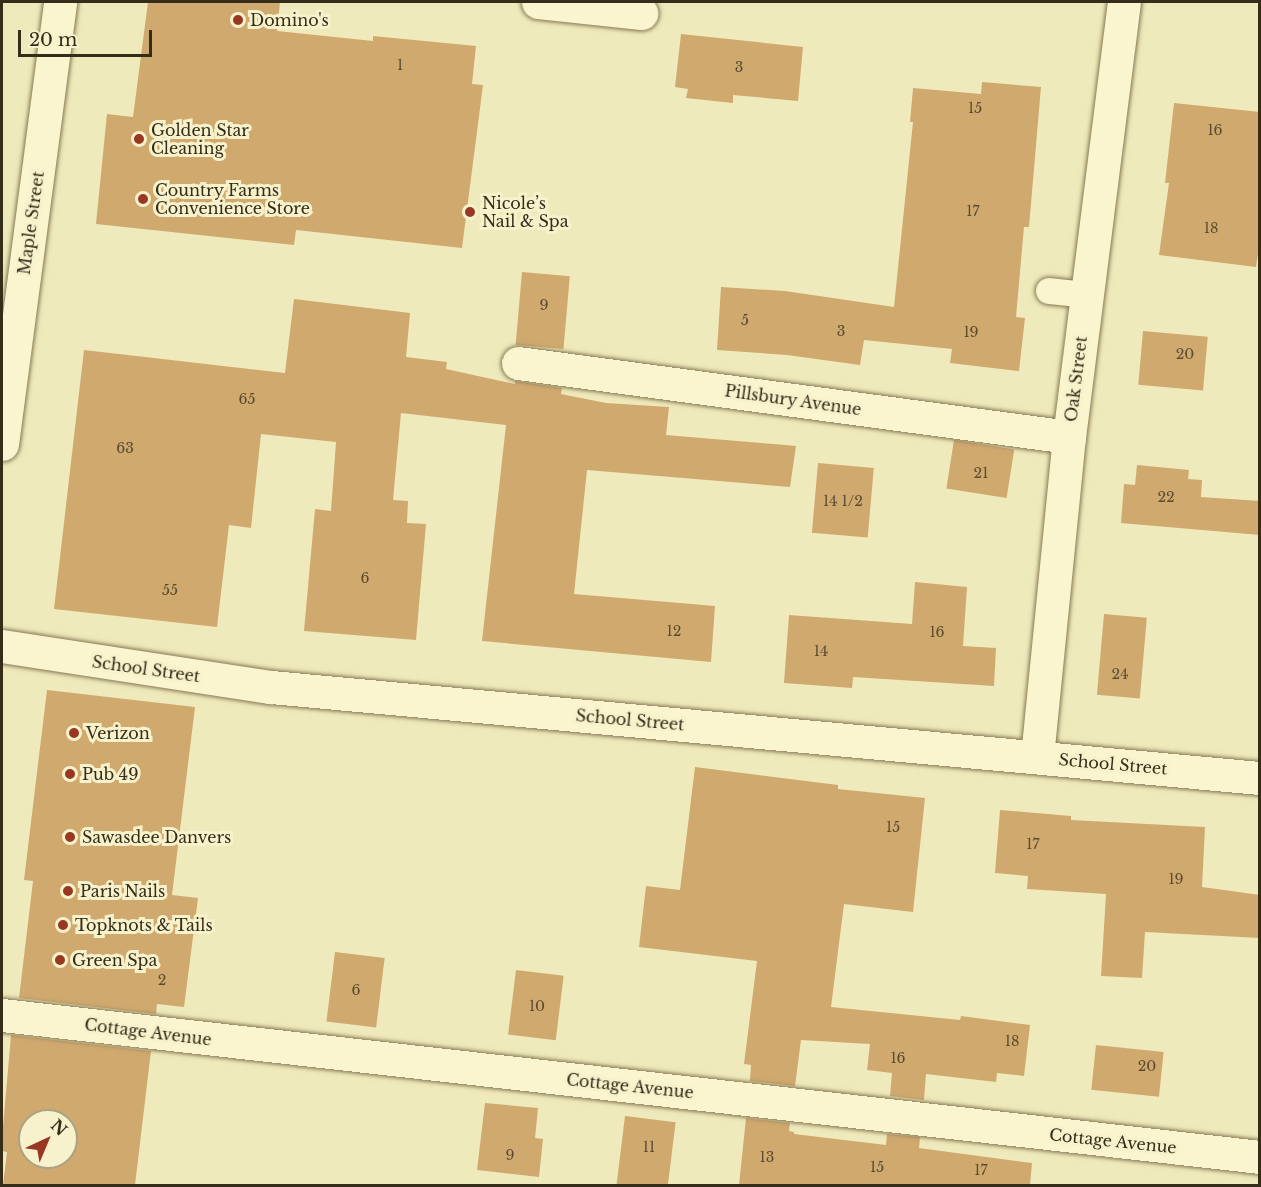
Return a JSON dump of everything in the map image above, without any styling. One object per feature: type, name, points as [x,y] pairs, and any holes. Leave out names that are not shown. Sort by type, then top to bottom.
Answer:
[{"type":"street","name":"Maple Street","points":[[2,444],[60,2]]},
{"type":"street","points":[[538,2],[641,13]]},
{"type":"street","name":"Oak Street","points":[[1037,757],[1069,437],[1124,2]]},
{"type":"street","name":"Pillsbury Avenue","points":[[518,363],[1069,437]]},
{"type":"street","name":"School Street","points":[[2,646],[272,687],[1260,778]]},
{"type":"street","name":"Cottage Avenue","points":[[2,1015],[1260,1157]]},
{"type":"lane","points":[[1048,291],[1087,295]]},
{"type":"building","points":[[148,2],[280,2],[277,31],[373,41],[373,36],[476,46],[472,84],[483,85],[462,248],[296,230],[294,245],[96,224],[107,114],[133,117]]},
{"type":"building","points":[[681,34],[803,47],[798,101],[733,95],[733,103],[686,98],[688,89],[675,87]]},
{"type":"building","points":[[982,82],[1041,87],[1029,227],[1024,227],[1016,317],[1025,318],[1019,371],[950,363],[952,349],[864,340],[860,365],[787,355],[717,350],[721,287],[785,291],[894,307],[913,122],[910,122],[913,88],[981,94]]},
{"type":"building","points":[[1174,103],[1260,112],[1260,241],[1256,267],[1159,255],[1169,183],[1165,183]]},
{"type":"building","points":[[522,272],[570,276],[563,349],[516,345]]},
{"type":"building","points":[[294,299],[410,313],[406,357],[447,362],[446,369],[515,384],[515,381],[562,388],[561,394],[606,403],[669,407],[666,435],[796,446],[790,487],[587,470],[574,594],[715,606],[711,662],[482,641],[506,425],[401,413],[393,500],[408,501],[407,523],[426,524],[416,640],[304,631],[315,509],[331,511],[336,442],[261,434],[251,528],[229,525],[217,627],[54,609],[84,350],[285,373]]},
{"type":"building","points":[[1143,331],[1208,337],[1203,390],[1138,385]]},
{"type":"building","points":[[954,440],[1014,450],[1007,498],[946,488]]},
{"type":"building","points":[[818,463],[874,468],[868,538],[812,533]]},
{"type":"building","points":[[1137,465],[1189,470],[1188,479],[1202,480],[1201,497],[1260,501],[1260,535],[1121,523],[1124,484],[1135,485]]},
{"type":"building","points":[[915,582],[967,587],[963,646],[996,648],[994,686],[853,677],[852,688],[784,683],[789,615],[912,624]]},
{"type":"building","points":[[1104,614],[1147,618],[1140,698],[1097,695]]},
{"type":"building","points":[[47,690],[195,707],[172,895],[198,898],[184,1007],[157,1004],[156,1014],[19,998],[33,881],[24,880]]},
{"type":"building","points":[[695,767],[838,785],[838,789],[925,798],[913,912],[844,904],[831,1007],[960,1020],[961,1016],[1030,1025],[1024,1076],[997,1073],[996,1082],[926,1074],[924,1100],[890,1096],[892,1073],[867,1070],[870,1044],[801,1040],[795,1086],[750,1081],[751,1065],[744,1064],[757,961],[639,947],[646,886],[680,890]]},
{"type":"building","points":[[1000,810],[1071,816],[1071,820],[1205,827],[1202,887],[1260,895],[1260,938],[1145,932],[1142,978],[1101,976],[1106,894],[1027,889],[1028,876],[995,873]]},
{"type":"building","points":[[335,952],[385,958],[376,1028],[326,1021]]},
{"type":"building","points":[[516,970],[564,976],[556,1040],[508,1035]]},
{"type":"building","points":[[11,1035],[151,1051],[135,1185],[3,1185],[7,1152],[2,1151]]},
{"type":"building","points":[[1096,1045],[1164,1052],[1159,1097],[1091,1090]]},
{"type":"building","points":[[485,1103],[538,1108],[535,1138],[543,1139],[539,1177],[477,1170]]},
{"type":"building","points":[[625,1116],[676,1122],[668,1186],[617,1184]]},
{"type":"building","points":[[746,1118],[790,1123],[789,1131],[794,1134],[886,1145],[887,1134],[920,1137],[919,1148],[1032,1163],[1030,1185],[739,1185]]},
{"type":"place","name":"Domino's","points":[[238,20]]},
{"type":"place","name":"Golden Star Cleaning","points":[[139,139]]},
{"type":"place","name":"Country Farms Convenience Store","points":[[143,199]]},
{"type":"place","name":"Nicole’s Nail & Spa","points":[[470,212]]},
{"type":"place","name":"Verizon","points":[[74,733]]},
{"type":"place","name":"Pub 49","points":[[70,774]]},
{"type":"place","name":"Sawasdee Danvers","points":[[70,837]]},
{"type":"place","name":"Paris Nails","points":[[68,891]]},
{"type":"place","name":"Topknots & Tails","points":[[63,925]]},
{"type":"place","name":"Green Spa","points":[[60,960]]}]
